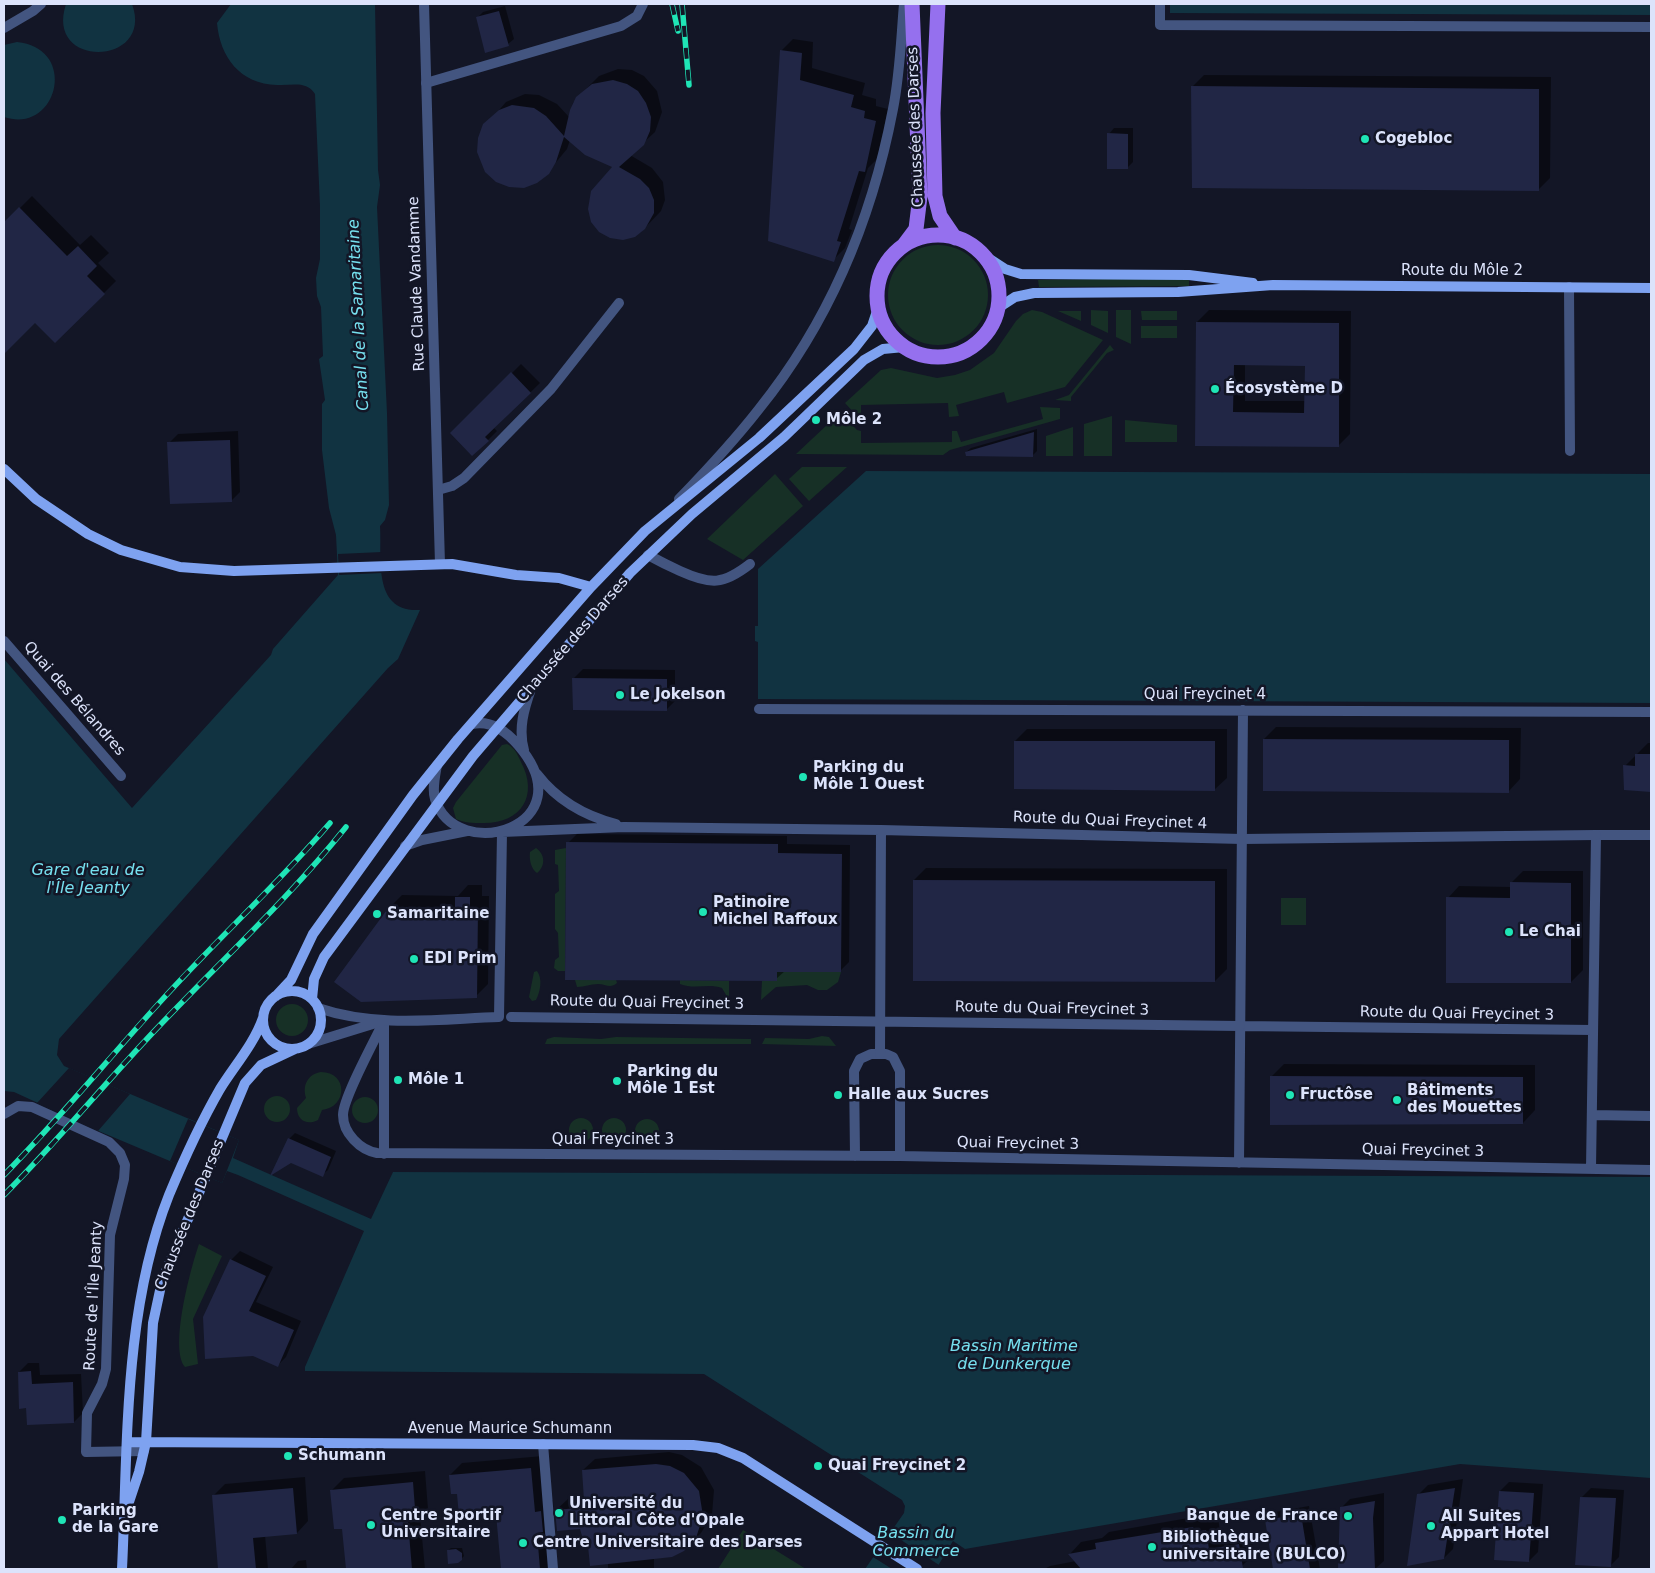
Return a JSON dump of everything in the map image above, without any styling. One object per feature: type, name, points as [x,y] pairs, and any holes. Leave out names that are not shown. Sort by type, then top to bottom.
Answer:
[{"type":"main road","name":"Chaussée des Darses","points":[[904,246],[916,228],[920,196],[912,4]]},
{"type":"main road","name":"Chaussée des Darses","points":[[938,4],[933,120],[936,203],[943,222],[955,238]]},
{"type":"main road","points":[[938,235],[955,238],[973,246],[982,254],[993,270],[997,282],[998,308],[992,326],[984,336],[964,352],[933,358],[904,347],[887,330],[878,308],[877,289],[880,276],[889,259],[904,246],[926,236],[938,235]]},
{"type":"main road","name":"Route du Môle 2","points":[[982,254],[1005,270],[1021,274],[1189,275],[1273,285]]},
{"type":"main road","name":"Route du Môle 2","points":[[998,308],[1015,297],[1034,293],[1178,292],[1273,285],[1651,288]]},
{"type":"main road","name":"Chaussée des Darses","points":[[276,996],[291,980],[314,934],[437,765],[591,587],[623,553],[664,515],[759,438],[854,349],[868,334],[878,308]]},
{"type":"main road","name":"Chaussée des Darses","points":[[315,1004],[314,979],[321,962],[405,846],[498,728],[612,595],[648,555],[692,514],[784,438],[864,360],[883,349],[904,347]]},
{"type":"main road","points":[[4,469],[36,499],[81,530],[122,550],[158,562],[207,570],[464,565],[516,575],[559,578],[591,587]]},
{"type":"main road","points":[[289,991],[298,992],[315,1004],[321,1017],[320,1029],[308,1044],[295,1049],[283,1048],[273,1042],[265,1030],[263,1018],[268,1005],[276,996],[289,991]]},
{"type":"main road","name":"Chaussée des Darses","points":[[122,1569],[135,1339],[144,1278],[156,1230],[178,1175],[208,1111],[230,1074],[255,1038],[263,1018]]},
{"type":"main road","name":"Chaussée des Darses","points":[[125,1512],[139,1472],[145,1447],[156,1301],[168,1262],[242,1089],[257,1068],[295,1049]]},
{"type":"main road","name":"Avenue Maurice Schumann","points":[[145,1447],[543,1444],[693,1445],[718,1448],[743,1458],[917,1569]]},
{"type":"street","points":[[4,28],[33,11],[41,4]]},
{"type":"street","name":"Rue Claude Vandamme","points":[[424,4],[440,564]]},
{"type":"street","points":[[426,83],[621,26],[637,16],[643,4]]},
{"type":"street","name":"Chaussée des Darses","points":[[664,515],[719,457],[761,408],[808,338],[841,279],[863,222],[886,143],[896,92],[904,4]]},
{"type":"street","points":[[1160,4],[1160,26],[1651,27]]},
{"type":"street","points":[[1569,287],[1570,451]]},
{"type":"street","points":[[438,490],[452,486],[464,478],[551,389],[619,303]]},
{"type":"street","points":[[648,555],[692,576],[711,582],[728,579],[750,564]]},
{"type":"street","name":"Quai des Bélandres","points":[[4,641],[121,776]]},
{"type":"street","points":[[525,754],[521,728],[524,707],[532,688]]},
{"type":"street","name":"Quai Freycinet 4","points":[[759,709],[1651,712]]},
{"type":"street","points":[[1239,1163],[1243,710]]},
{"type":"street","points":[[437,765],[434,789],[437,804],[450,822],[459,828],[471,831],[502,832],[525,819],[534,805],[538,787],[535,772],[525,754],[509,736],[498,728],[481,722],[472,724]]},
{"type":"street","name":"Route du Quai Freycinet 4","points":[[535,772],[552,792],[569,804],[605,822],[624,827]]},
{"type":"street","name":"Route du Quai Freycinet 4","points":[[502,832],[624,827],[881,830],[1242,839],[1651,835]]},
{"type":"street","points":[[880,1054],[881,830]]},
{"type":"street","points":[[405,846],[422,840],[471,831]]},
{"type":"street","points":[[315,1004],[341,1015],[384,1021],[499,1017],[502,832]]},
{"type":"street","points":[[1591,1168],[1596,835]]},
{"type":"street","name":"Route du Quai Freycinet 3","points":[[511,1016],[1593,1030]]},
{"type":"street","points":[[308,1044],[338,1033],[384,1021]]},
{"type":"street","points":[[384,1021],[384,1154]]},
{"type":"street","name":"Quai Freycinet 3","points":[[384,1021],[348,1098],[343,1115],[350,1134],[359,1145],[370,1152],[384,1154],[900,1156],[1651,1170]]},
{"type":"street","points":[[855,1156],[854,1071],[857,1062],[863,1057],[880,1054],[893,1057],[900,1071],[900,1156]]},
{"type":"street","name":"Route de l'Île Jeanty","points":[[4,1114],[18,1106],[32,1107],[110,1142],[123,1159],[124,1178],[111,1223],[109,1241],[106,1369],[102,1384],[87,1413],[85,1428],[86,1452],[145,1447]]},
{"type":"street","points":[[1592,1115],[1651,1116]]},
{"type":"street","points":[[543,1444],[553,1569]]},
{"type":"green space","points":[[938,245],[948,246],[966,253],[980,267],[987,285],[987,305],[980,323],[966,337],[948,344],[938,345],[928,344],[910,337],[896,323],[889,305],[888,295],[889,285],[896,267],[910,253],[928,246]]},
{"type":"green space","points":[[1170,278],[1189,280],[1189,286],[1039,287],[1038,280]]},
{"type":"green space","points":[[1032,310],[1042,312],[1103,340],[1065,387],[1007,403],[1004,392],[956,405],[959,416],[949,417],[948,403],[861,405],[861,416],[857,416],[845,403],[881,370],[891,368],[937,378],[970,370],[994,353],[1016,321],[1023,314]]},
{"type":"green space","points":[[1091,310],[1108,311],[1108,333],[1091,325]]},
{"type":"green space","points":[[1116,310],[1131,310],[1131,344],[1116,337]]},
{"type":"green space","points":[[1058,311],[1081,311],[1081,321]]},
{"type":"green space","points":[[1141,311],[1177,311],[1177,320],[1142,320]]},
{"type":"green space","points":[[1141,326],[1177,326],[1177,338],[1141,338]]},
{"type":"green space","points":[[1110,345],[1114,350],[1107,353],[1071,397],[1071,401],[1055,400],[1069,395]]},
{"type":"green space","points":[[1040,407],[1060,408],[1060,419],[950,450],[943,455],[796,454],[828,424],[838,411],[857,430],[861,431],[861,443],[952,442],[952,431],[957,431],[961,442],[1043,419]]},
{"type":"green space","points":[[1112,416],[1112,456],[1084,456],[1084,424]]},
{"type":"green space","points":[[1125,420],[1177,425],[1177,442],[1125,442]]},
{"type":"green space","points":[[1073,427],[1073,456],[1046,456],[1046,436]]},
{"type":"green space","points":[[802,467],[847,467],[809,501],[789,479]]},
{"type":"green space","points":[[775,474],[803,506],[743,560],[707,539]]},
{"type":"green space","points":[[507,744],[516,752],[526,774],[527,797],[523,806],[507,819],[496,822],[472,823],[456,819],[453,808],[456,802],[502,745]]},
{"type":"green space","points":[[536,848],[543,857],[542,867],[537,873],[532,866],[530,858],[530,852]]},
{"type":"green space","points":[[566,848],[565,971],[558,971],[554,968],[555,960],[559,957],[558,933],[555,929],[555,894],[559,891],[558,865],[555,864],[555,850]]},
{"type":"green space","points":[[1281,898],[1306,898],[1306,925],[1281,925]]},
{"type":"green space","points":[[537,971],[540,978],[540,989],[536,1000],[532,1001],[529,997],[534,972]]},
{"type":"green space","points":[[777,972],[841,972],[838,982],[827,990],[818,990],[807,985],[776,987],[761,1000],[762,981]]},
{"type":"green space","points":[[575,980],[616,980],[617,983],[610,986],[598,984],[577,987]]},
{"type":"green space","points":[[680,980],[729,981],[729,1000],[722,988],[686,986],[680,984]]},
{"type":"green space","points":[[292,1004],[298,1005],[303,1009],[307,1014],[307,1026],[303,1031],[298,1035],[292,1036],[286,1035],[281,1031],[277,1026],[276,1020],[277,1014],[281,1009],[286,1005]]},
{"type":"green space","points":[[822,1036],[829,1037],[836,1046],[762,1044],[765,1038],[809,1039]]},
{"type":"green space","points":[[554,1037],[601,1039],[616,1037],[751,1039],[751,1044],[545,1044],[547,1039]]},
{"type":"green space","points":[[321,1072],[330,1074],[340,1083],[340,1097],[331,1108],[322,1110],[318,1120],[314,1122],[303,1121],[297,1112],[297,1108],[306,1098],[305,1089],[309,1078]]},
{"type":"green space","points":[[277,1096],[286,1100],[290,1109],[286,1118],[277,1122],[268,1118],[264,1109],[268,1100]]},
{"type":"green space","points":[[365,1097],[374,1101],[378,1110],[374,1119],[365,1123],[356,1119],[352,1110],[356,1101]]},
{"type":"green space","points":[[581,1118],[590,1121],[593,1130],[590,1139],[581,1142],[572,1139],[569,1130],[572,1121]]},
{"type":"green space","points":[[614,1118],[623,1121],[626,1130],[623,1139],[614,1142],[605,1139],[602,1130],[605,1121]]},
{"type":"green space","points":[[647,1119],[656,1122],[659,1131],[656,1140],[647,1143],[638,1140],[635,1131],[638,1122]]},
{"type":"green space","points":[[199,1244],[222,1256],[193,1319],[198,1364],[185,1367],[179,1343],[180,1326],[191,1270]]},
{"type":"green space","points":[[743,1530],[806,1569],[718,1569]]},
{"type":"water","points":[[66,4],[132,4],[135,25],[128,39],[115,49],[99,52],[83,49],[70,41],[63,25]]},
{"type":"water","name":"Bassin Maritime de Dunkerque","points":[[231,4],[375,4],[378,170],[380,185],[377,207],[387,413],[389,505],[385,520],[380,526],[381,567],[387,593],[394,603],[405,609],[420,610],[398,659],[59,1039],[57,1055],[64,1066],[239,1140],[233,1158],[371,1219],[393,1172],[1651,1177],[1651,1478],[1460,1464],[965,1549],[953,1541],[936,1569],[865,1569],[904,1513],[905,1506],[902,1500],[704,1374],[305,1371],[305,1367],[364,1231],[227,1171],[222,1183],[101,1132],[14,1092],[4,1091],[4,659],[132,808],[271,655],[273,649],[338,575],[336,535],[329,508],[322,450],[322,404],[325,400],[319,359],[323,356],[321,307],[317,296],[316,278],[320,259],[320,206],[315,94],[303,85],[277,85],[252,80],[234,66],[222,47],[217,23]]},
{"type":"water","points":[[1170,4],[1651,4],[1651,15],[1170,13]]},
{"type":"water","points":[[17,42],[36,48],[49,59],[54,73],[54,88],[48,103],[38,114],[23,119],[4,117],[4,45]]},
{"type":"water","points":[[866,471],[1651,474],[1651,703],[758,699],[758,642],[755,641],[755,626],[758,626],[758,569]]},
{"type":"pier","points":[[382,552],[382,573],[339,575],[338,554]]},
{"type":"pier","points":[[69,1068],[130,1094],[98,1131],[37,1103]]},
{"type":"pier","points":[[188,1119],[239,1140],[222,1183],[170,1161]]},
{"type":"pier","points":[[889,1532],[939,1565],[936,1569],[892,1569],[873,1557]]},
{"type":"building","points":[[499,11],[509,46],[485,53],[476,17]]},
{"type":"building","points":[[780,50],[802,53],[800,80],[854,95],[851,107],[865,111],[864,118],[876,121],[865,172],[859,171],[837,241],[841,242],[834,262],[768,241]]},
{"type":"building","points":[[613,80],[627,84],[638,91],[646,103],[651,117],[650,131],[644,145],[619,167],[640,179],[649,188],[654,200],[654,213],[645,229],[635,237],[623,240],[610,238],[599,232],[591,222],[588,209],[591,191],[612,167],[585,155],[564,137],[556,162],[549,174],[537,183],[524,188],[509,187],[496,182],[485,172],[477,152],[478,138],[483,124],[499,110],[512,105],[534,108],[546,116],[564,136],[570,110],[576,97],[592,84]]},
{"type":"building","name":"Cogebloc","points":[[1191,86],[1539,89],[1539,191],[1192,188]]},
{"type":"building","points":[[1107,133],[1128,134],[1128,169],[1107,169]]},
{"type":"building","points":[[19,207],[67,256],[78,246],[97,266],[87,276],[105,294],[55,343],[35,323],[4,354],[4,222]]},
{"type":"building","name":"Écosystème D","points":[[1196,322],[1339,323],[1339,447],[1195,446]],"holes":[[[1234,365],[1305,366],[1304,413],[1233,412]]]},
{"type":"building","points":[[511,372],[531,393],[485,437],[489,441],[472,456],[450,433]]},
{"type":"building","points":[[1034,432],[1033,457],[966,456],[965,452]]},
{"type":"building","points":[[230,440],[232,502],[170,504],[167,442]]},
{"type":"building","name":"Le Jokelson","points":[[572,678],[667,679],[667,711],[573,710]]},
{"type":"building","points":[[1263,739],[1509,740],[1509,793],[1263,791]]},
{"type":"building","points":[[1014,741],[1215,741],[1215,791],[1014,789]]},
{"type":"building","points":[[1635,754],[1651,754],[1651,792],[1624,790],[1623,765],[1635,766]]},
{"type":"building","name":"Patinoire Michel Raffoux","points":[[566,842],[778,844],[778,853],[842,854],[841,972],[777,972],[777,981],[565,980]]},
{"type":"building","points":[[913,880],[1215,881],[1215,982],[913,981]]},
{"type":"building","name":"Le Chai","points":[[1510,882],[1571,883],[1571,983],[1446,983],[1446,897],[1510,898]]},
{"type":"building","name":"EDI Prim","points":[[455,897],[470,897],[470,907],[478,908],[477,998],[361,1002],[334,982],[389,907],[455,908]]},
{"type":"building","name":"Bâtiments des Mouettes","points":[[1270,1076],[1523,1077],[1523,1124],[1270,1125]]},
{"type":"building","points":[[288,1138],[331,1157],[323,1177],[291,1163],[270,1176]]},
{"type":"building","points":[[230,1259],[266,1276],[249,1311],[294,1330],[278,1367],[253,1356],[205,1359],[203,1317]]},
{"type":"building","points":[[31,1371],[32,1384],[73,1382],[74,1423],[27,1425],[26,1408],[19,1409],[18,1372]]},
{"type":"building","points":[[656,1464],[670,1466],[684,1473],[699,1491],[703,1516],[696,1538],[684,1551],[672,1557],[590,1566],[587,1536],[582,1536],[580,1529],[557,1531],[555,1510],[578,1508],[579,1501],[584,1500],[582,1470]]},
{"type":"building","name":"Centre Universitaire des Darses","points":[[531,1468],[535,1512],[541,1511],[543,1532],[537,1533],[540,1569],[501,1569],[496,1514],[459,1516],[457,1494],[451,1494],[449,1475]]},
{"type":"building","name":"Centre Sportif Universitaire","points":[[413,1482],[416,1522],[408,1522],[412,1569],[346,1569],[342,1529],[334,1529],[330,1490]]},
{"type":"building","points":[[293,1488],[297,1534],[253,1538],[256,1569],[218,1569],[212,1495]]},
{"type":"building","name":"All Suites Appart Hotel","points":[[1455,1488],[1444,1559],[1407,1566],[1417,1494]]},
{"type":"building","points":[[1499,1491],[1534,1493],[1529,1562],[1494,1560]]},
{"type":"building","name":"All Suites Appart Hotel","points":[[1580,1497],[1616,1498],[1611,1567],[1575,1565]]},
{"type":"building","points":[[1375,1501],[1373,1518],[1375,1569],[1338,1569],[1340,1507]]},
{"type":"building","points":[[1301,1514],[1310,1569],[1273,1569],[1265,1520]]},
{"type":"building","name":"Bibliothèque universitaire (BULCO)","points":[[1193,1527],[1194,1532],[1206,1530],[1209,1549],[1239,1544],[1243,1568],[1081,1569],[1068,1554],[1096,1549],[1095,1543]]},
{"type":"building","points":[[456,1549],[462,1553],[462,1560],[458,1563],[448,1564],[447,1550]]},
{"type":"railway","points":[[672,4],[678,31]]},
{"type":"railway","points":[[682,4],[689,85]]},
{"type":"railway","points":[[4,1175],[182,978],[330,823]]},
{"type":"railway","points":[[4,1195],[142,1044],[280,903],[346,827]]},
{"type":"place","name":"Cogebloc","points":[[1365,139]]},
{"type":"place","name":"Écosystème D","points":[[1215,389]]},
{"type":"place","name":"Môle 2","points":[[816,420]]},
{"type":"place","name":"Le Jokelson","points":[[620,695]]},
{"type":"place","name":"Parking du Môle 1 Ouest","points":[[803,777]]},
{"type":"place","name":"Patinoire Michel Raffoux","points":[[703,912]]},
{"type":"place","name":"Samaritaine","points":[[377,914]]},
{"type":"place","name":"Le Chai","points":[[1509,932]]},
{"type":"place","name":"EDI Prim","points":[[414,959]]},
{"type":"place","name":"Môle 1","points":[[398,1080]]},
{"type":"place","name":"Parking du Môle 1 Est","points":[[617,1081]]},
{"type":"place","name":"Halle aux Sucres","points":[[838,1095]]},
{"type":"place","name":"Fructôse","points":[[1290,1095]]},
{"type":"place","name":"Bâtiments des Mouettes","points":[[1397,1100]]},
{"type":"place","name":"Schumann","points":[[288,1456]]},
{"type":"place","name":"Quai Freycinet 2","points":[[818,1466]]},
{"type":"place","name":"Université du Littoral Côte d'Opale","points":[[559,1513]]},
{"type":"place","name":"Banque de France","points":[[1348,1516]]},
{"type":"place","name":"Parking de la Gare","points":[[62,1520]]},
{"type":"place","name":"Centre Sportif Universitaire","points":[[371,1525]]},
{"type":"place","name":"All Suites Appart Hotel","points":[[1431,1526]]},
{"type":"place","name":"Centre Universitaire des Darses","points":[[523,1543]]},
{"type":"place","name":"Bibliothèque universitaire (BULCO)","points":[[1152,1547]]},
{"type":"water label","name":"Canal de la Samaritaine","points":[[359,315]]},
{"type":"water label","name":"Gare d'eau de l'Île Jeanty","points":[[88,880]]},
{"type":"water label","name":"Bassin du Commerce","points":[[916,1543]]}]
